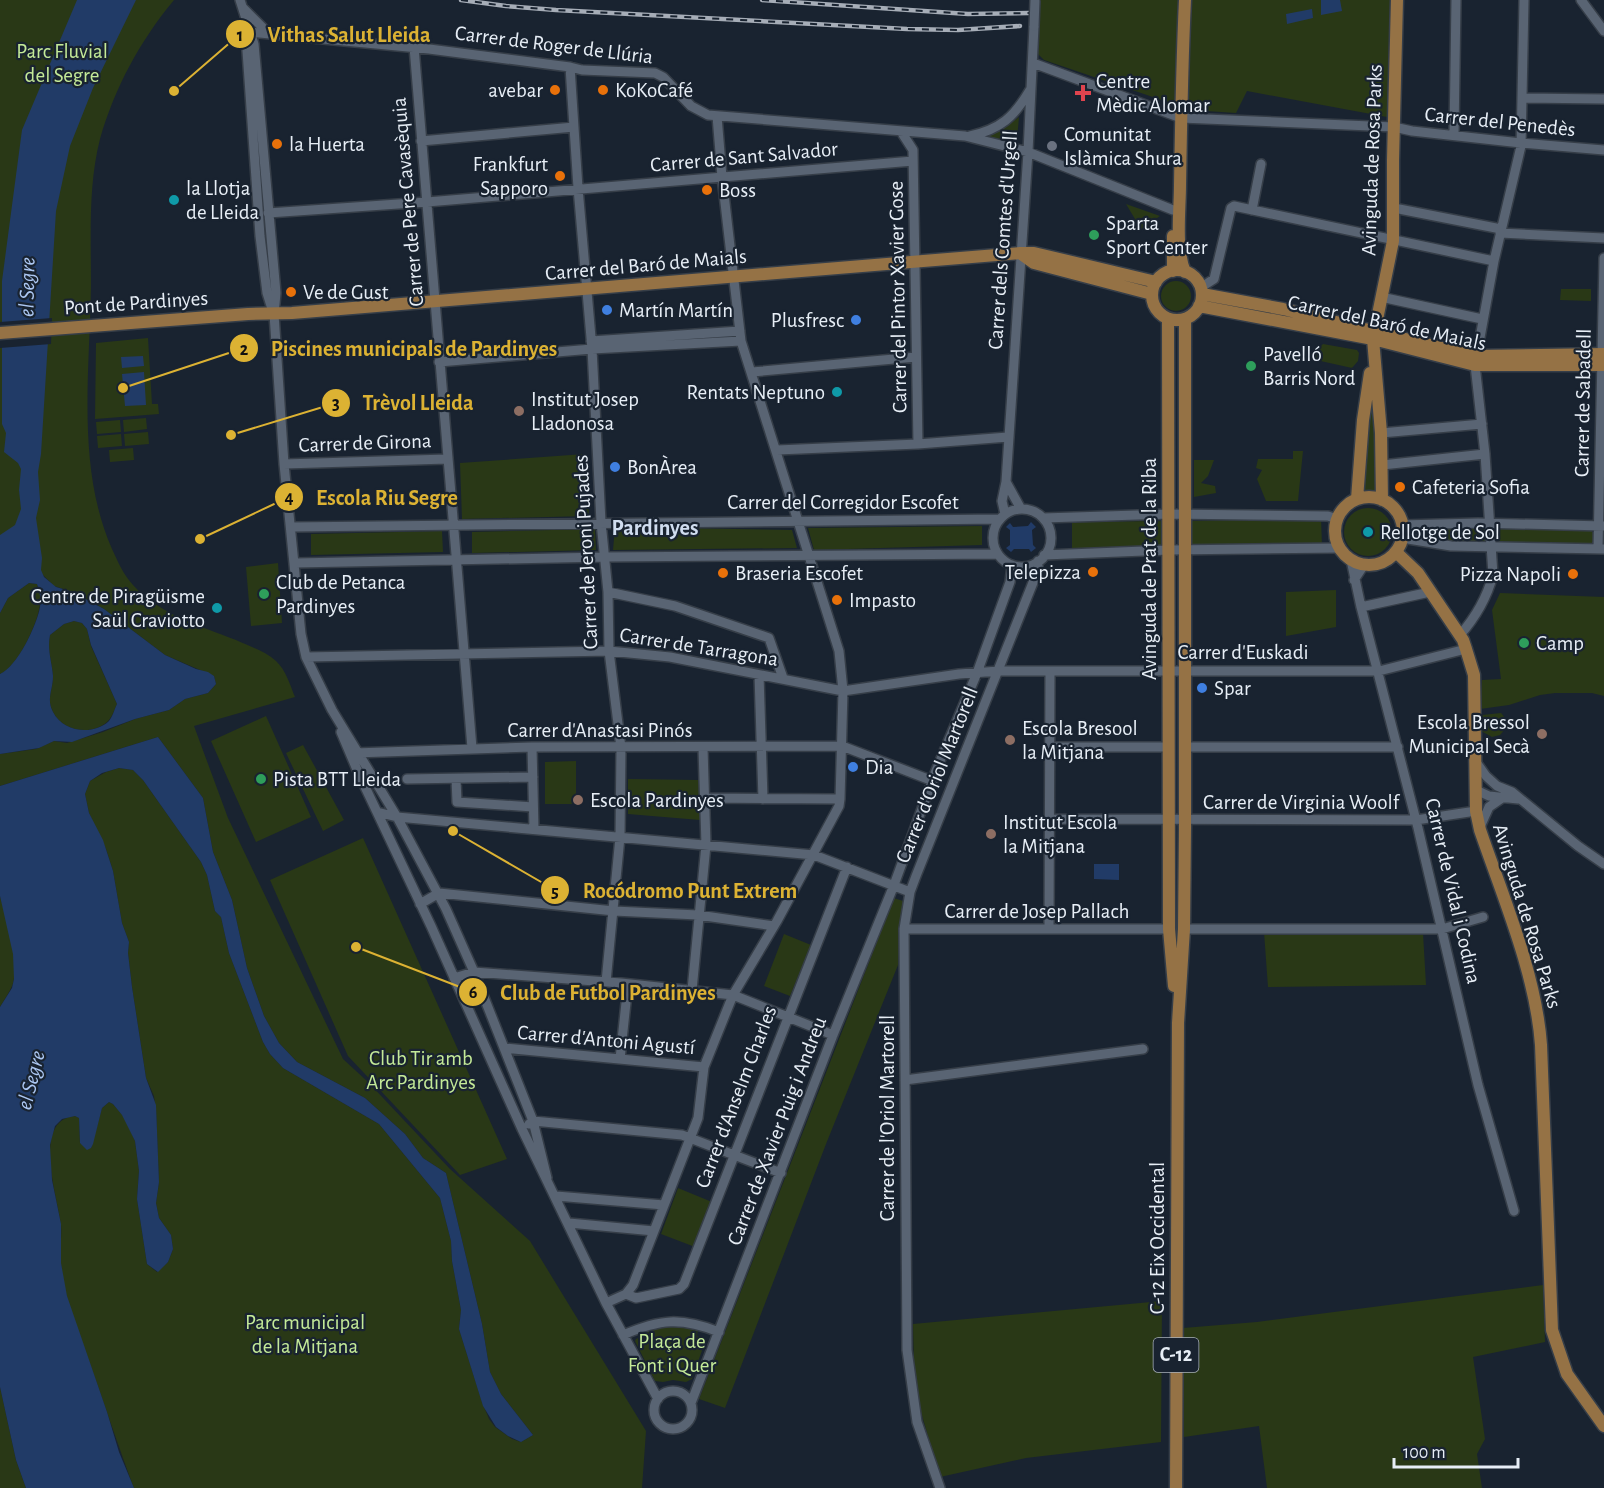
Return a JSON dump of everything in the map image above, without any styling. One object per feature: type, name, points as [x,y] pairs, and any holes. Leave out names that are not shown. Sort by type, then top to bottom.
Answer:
[{"type":"main road","points":[[1179,0],[1173,210],[1179,272]]},
{"type":"main road","points":[[1179,272],[1182,265],[1177,116],[1185,0]]},
{"type":"main road","name":"Avinguda de Rosa Parks","points":[[1382,500],[1381,434],[1374,335],[1393,241],[1397,0]]},
{"type":"main road","points":[[1020,253],[1034,263],[1154,288]]},
{"type":"main road","name":"Carrer del Baró de Maials","points":[[274,314],[1020,253]]},
{"type":"main road","points":[[1179,272],[1195,278],[1200,296],[1196,312],[1185,319],[1168,319],[1156,309],[1154,288],[1166,273],[1179,272]]},
{"type":"main road","name":"Carrer del Baró de Maials","points":[[1200,296],[1475,360],[1603,360]]},
{"type":"main road","name":"Pont de Pardinyes","points":[[0,333],[274,314]]},
{"type":"main road","name":"Avinguda de Prat de la Riba","points":[[1168,319],[1169,929],[1178,1023]]},
{"type":"main road","name":"Avinguda de Prat de la Riba","points":[[1178,1023],[1184,929],[1185,319]]},
{"type":"main road","points":[[1357,500],[1363,420],[1374,359]]},
{"type":"main road","points":[[1374,497],[1382,500],[1396,510],[1402,525],[1402,538],[1396,552],[1378,564],[1364,565],[1351,560],[1340,549],[1336,539],[1337,519],[1348,504],[1357,500],[1374,497]]},
{"type":"main road","name":"Avinguda de Rosa Parks","points":[[1396,552],[1414,568],[1460,635],[1467,649],[1474,675],[1476,811],[1480,830],[1532,984],[1538,1012],[1552,1321],[1558,1351],[1567,1374],[1604,1426]]},
{"type":"main road","points":[[1169,929],[1184,929]]},
{"type":"main road","name":"C-12 Eix Occidental","points":[[1176,1488],[1178,1023]]},
{"type":"street","name":"Carrer dels Comtes d'Urgell","points":[[1002,516],[1028,152],[1035,0]]},
{"type":"street","points":[[1454,135],[1456,0]]},
{"type":"street","points":[[1460,635],[1469,624],[1493,575],[1491,523],[1475,360],[1500,231],[1521,143],[1524,0]]},
{"type":"street","points":[[1581,0],[1602,26]]},
{"type":"street","points":[[240,2],[254,45],[276,292],[274,314],[284,464],[301,633],[306,657],[354,753],[377,812],[522,1129],[606,1303],[658,1399]]},
{"type":"street","points":[[240,2],[268,33]]},
{"type":"street","points":[[248,32],[246,51],[260,236],[267,293],[274,314]]},
{"type":"street","name":"Carrer de Roger de Llúria","points":[[248,32],[414,47],[582,70],[658,73],[691,106],[708,115],[925,135],[965,136],[986,132],[1006,122],[1020,106],[1031,88]]},
{"type":"street","name":"Carrer de Pere Cavasèquia","points":[[414,47],[472,748]]},
{"type":"street","name":"Carrer del Penedès","points":[[1033,63],[1177,116],[1394,127],[1521,143],[1604,150]]},
{"type":"street","name":"Carrer de Jeroni Pujades","points":[[570,67],[592,345],[601,522],[608,592],[609,651],[621,748],[620,837],[606,982]]},
{"type":"street","points":[[1522,98],[1604,99]]},
{"type":"street","points":[[606,1303],[627,1294],[633,1285],[698,1118],[704,1067],[733,995],[814,855],[839,806],[840,799],[843,691],[839,651],[741,336],[717,116]]},
{"type":"street","points":[[422,141],[574,127]]},
{"type":"street","name":"Carrer del Pintor Xavier Gose","points":[[902,132],[913,150],[918,444]]},
{"type":"street","name":"Carrer del Pintor Xavier Gose","points":[[913,150],[925,135]]},
{"type":"street","name":"Carrer de Roger de Llúria","points":[[965,136],[1028,152],[1173,210]]},
{"type":"street","name":"Carrer de Sant Salvador","points":[[268,213],[427,202],[913,161]]},
{"type":"street","points":[[1252,210],[1261,164]]},
{"type":"street","points":[[1200,296],[1214,279],[1229,214],[1234,206],[1494,261]]},
{"type":"street","points":[[1394,208],[1500,231],[1604,238]]},
{"type":"street","name":"Carrer de Sabadell","points":[[1601,549],[1604,258]]},
{"type":"street","points":[[1381,297],[1482,319]]},
{"type":"street","points":[[439,362],[592,345],[741,336]]},
{"type":"street","points":[[752,372],[916,357]]},
{"type":"street","points":[[1381,434],[1482,424]]},
{"type":"street","points":[[777,450],[918,444],[1008,437]]},
{"type":"street","points":[[1382,465],[1485,454]]},
{"type":"street","name":"Carrer de Girona","points":[[284,464],[447,459]]},
{"type":"street","points":[[1006,482],[1021,509]]},
{"type":"street","points":[[1041,558],[1050,541],[1048,525],[1043,518],[1037,513],[1021,509],[1002,516],[994,527],[994,546],[998,554],[1012,565],[1030,565],[1041,558],[1169,550],[1340,549]]},
{"type":"street","points":[[1043,518],[1185,514],[1328,516],[1337,519]]},
{"type":"street","name":"Carrer del Corregidor Escofet","points":[[291,527],[1002,516]]},
{"type":"street","points":[[1402,525],[1491,523],[1601,526]]},
{"type":"street","points":[[1402,538],[1451,546],[1601,549]]},
{"type":"street","points":[[295,563],[605,557],[998,554]]},
{"type":"street","name":"Carrer d'Oriol Martorell","points":[[910,892],[999,671],[1041,558]]},
{"type":"street","name":"Carrer de Vidal i Codina","points":[[1351,560],[1354,580],[1416,820],[1478,1085],[1514,1211]]},
{"type":"street","points":[[977,672],[1010,582],[1012,565]]},
{"type":"street","points":[[1354,580],[1364,565]]},
{"type":"street","points":[[608,592],[680,607],[770,638],[783,678]]},
{"type":"street","points":[[1361,607],[1430,592]]},
{"type":"street","name":"Carrer d'Euskadi","points":[[999,671],[1379,671],[1467,649]]},
{"type":"street","name":"Carrer de Tarragona","points":[[306,657],[609,651],[670,657],[843,691],[977,672]]},
{"type":"street","name":"Carrer d'Oriol Martorell","points":[[977,672],[999,671]]},
{"type":"street","points":[[1049,929],[1050,671]]},
{"type":"street","name":"Carrer de Xavier Puig i Andreu","points":[[691,1403],[833,1035],[977,672]]},
{"type":"street","points":[[759,675],[763,799]]},
{"type":"street","points":[[842,746],[933,781]]},
{"type":"street","name":"Carrer d'Anastasi Pinós","points":[[354,753],[532,747],[842,746]]},
{"type":"street","points":[[532,747],[534,829]]},
{"type":"street","points":[[1050,747],[1161,747]]},
{"type":"street","points":[[1189,747],[1398,747]]},
{"type":"street","points":[[692,990],[706,844],[703,748]]},
{"type":"street","points":[[354,753],[399,821],[439,893],[474,972],[533,1121],[547,1179]]},
{"type":"street","points":[[1475,760],[1481,771],[1497,786],[1512,792],[1518,799],[1604,864]]},
{"type":"street","points":[[407,779],[533,777]]},
{"type":"street","points":[[456,779],[457,802],[533,807]]},
{"type":"street","points":[[1476,790],[1497,786]]},
{"type":"street","points":[[1476,790],[1489,796],[1518,799]]},
{"type":"street","points":[[706,798],[840,799]]},
{"type":"street","points":[[1480,830],[1489,807],[1502,798]]},
{"type":"street","name":"Carrer de Virginia Woolf","points":[[1185,820],[1416,820],[1476,811]]},
{"type":"street","points":[[377,812],[399,821],[534,829],[814,855],[910,892]]},
{"type":"street","points":[[1049,819],[1185,820]]},
{"type":"street","points":[[386,831],[391,824],[399,821]]},
{"type":"street","name":"Carrer d'Anselm Charles","points":[[627,1294],[636,1298],[682,1287],[786,1017],[847,867]]},
{"type":"street","name":"Carrer de l'Oriol Martorell","points":[[910,892],[904,929],[906,1344],[917,1422],[940,1488]]},
{"type":"street","points":[[420,904],[439,893],[614,911],[698,915],[774,926]]},
{"type":"street","points":[[1184,929],[1442,929],[1483,917]]},
{"type":"street","name":"Carrer de Josep Pallach","points":[[904,929],[1169,929]]},
{"type":"street","points":[[454,978],[474,972],[733,995],[833,1035]]},
{"type":"street","points":[[620,1059],[628,984]]},
{"type":"street","name":"Carrer d'Antoni Agustí","points":[[504,1048],[704,1067]]},
{"type":"street","points":[[905,1080],[1143,1049]]},
{"type":"street","points":[[522,1129],[533,1121],[682,1135],[781,1173]]},
{"type":"street","points":[[556,1196],[664,1205]]},
{"type":"street","points":[[569,1223],[654,1231]]},
{"type":"street","points":[[623,1335],[642,1327],[672,1321],[699,1324],[718,1332]]},
{"type":"street","points":[[673,1391],[685,1395],[692,1409],[689,1421],[680,1428],[673,1429],[662,1425],[655,1416],[654,1410],[658,1399],[673,1391]]},
{"type":"street","points":[[685,1395],[696,1391]]},
{"type":"green space","name":"Parc municipal de la Mitjana","points":[[0,0],[174,0],[150,32],[121,83],[106,120],[96,157],[91,212],[88,419],[93,485],[101,518],[121,568],[129,581],[143,595],[181,618],[272,657],[285,673],[295,697],[194,726],[228,818],[343,1059],[368,1082],[450,1169],[530,1241],[646,1431],[642,1488],[134,1488],[133,1486],[67,1297],[60,1256],[61,1225],[50,1162],[50,1145],[54,1131],[62,1121],[75,1116],[79,1118],[80,1143],[91,1148],[102,1108],[109,1102],[113,1104],[125,1118],[135,1141],[139,1171],[137,1199],[147,1264],[157,1272],[168,1262],[173,1249],[171,1235],[159,1218],[156,1203],[159,1182],[156,1110],[154,1096],[146,1078],[132,987],[129,942],[122,923],[113,871],[106,849],[89,813],[85,794],[90,781],[119,768],[133,770],[143,780],[201,862],[207,875],[215,911],[221,917],[229,953],[263,1042],[270,1054],[283,1068],[379,1124],[440,1198],[451,1241],[452,1261],[461,1310],[459,1329],[482,1402],[495,1427],[512,1439],[521,1442],[533,1435],[501,1394],[490,1372],[482,1324],[446,1173],[423,1158],[405,1134],[365,1098],[297,1062],[279,1043],[264,1016],[247,968],[232,900],[213,852],[203,798],[158,737],[0,786],[0,754],[36,749],[54,741],[67,743],[103,732],[135,719],[169,710],[185,699],[208,693],[216,684],[214,676],[165,655],[104,609],[73,592],[54,586],[41,573],[0,573]]},
{"type":"green space","points":[[1040,0],[1390,0],[1387,117],[1247,91],[1236,113],[1191,110],[1044,60],[1037,53]]},
{"type":"green space","points":[[1019,117],[1017,140],[987,138],[987,135],[1005,127]]},
{"type":"green space","points":[[1126,204],[1160,216],[1141,229]]},
{"type":"green space","points":[[1176,281],[1187,285],[1191,296],[1187,307],[1176,311],[1165,307],[1161,296],[1165,285]]},
{"type":"green space","points":[[1561,289],[1591,289],[1591,301],[1560,300]]},
{"type":"green space","points":[[148,338],[152,404],[158,404],[159,414],[95,419],[96,343]]},
{"type":"green space","points":[[1323,344],[1357,350],[1358,361],[1352,368],[1316,360],[1317,350]]},
{"type":"green space","points":[[1369,403],[1374,404],[1378,484],[1376,493],[1364,494],[1362,491]]},
{"type":"green space","points":[[146,418],[147,429],[124,432],[123,420]]},
{"type":"green space","points":[[120,420],[121,432],[97,434],[96,422]]},
{"type":"green space","points":[[148,432],[149,444],[125,446],[124,434]]},
{"type":"green space","points":[[121,434],[122,446],[98,448],[97,436]]},
{"type":"green space","points":[[133,448],[134,460],[110,462],[109,450]]},
{"type":"green space","points":[[1293,451],[1303,451],[1298,501],[1266,501],[1257,479],[1262,470],[1256,468],[1258,459],[1293,459]]},
{"type":"green space","points":[[585,454],[589,516],[462,519],[460,463]]},
{"type":"green space","points":[[1194,460],[1214,460],[1208,476],[1201,483],[1215,486],[1216,493],[1194,497]]},
{"type":"green space","points":[[1368,508],[1385,515],[1392,532],[1385,549],[1368,556],[1351,549],[1344,532],[1351,515]]},
{"type":"green space","points":[[1321,518],[1322,546],[1192,548],[1192,521]]},
{"type":"green space","points":[[1162,521],[1162,548],[1072,549],[1072,522]]},
{"type":"green space","points":[[982,526],[982,545],[814,550],[808,528]]},
{"type":"green space","points":[[1482,526],[1487,530],[1485,542],[1442,541],[1417,535],[1418,530]]},
{"type":"green space","points":[[615,527],[792,530],[797,548],[613,550]]},
{"type":"green space","points":[[1501,527],[1590,529],[1594,534],[1594,541],[1591,545],[1501,543],[1496,539],[1495,531]]},
{"type":"green space","points":[[595,529],[596,550],[472,553],[472,532]]},
{"type":"green space","points":[[442,531],[443,552],[311,555],[311,534]]},
{"type":"green space","name":"Club de Petanca Pardinyes","points":[[278,563],[282,623],[251,626],[246,567]]},
{"type":"green space","points":[[29,583],[37,584],[40,593],[36,621],[14,662],[0,674],[0,613],[8,598]]},
{"type":"green space","points":[[1336,590],[1336,627],[1286,636],[1286,592]]},
{"type":"green space","points":[[1500,593],[1604,597],[1604,696],[1592,693],[1555,693],[1540,695],[1509,705],[1480,709],[1482,680],[1501,679],[1492,610]]},
{"type":"green space","points":[[74,621],[82,623],[87,629],[91,646],[117,704],[108,721],[94,729],[79,730],[64,724],[53,712],[50,703],[53,676],[49,651],[50,635],[64,624]]},
{"type":"green space","points":[[1501,713],[1508,726],[1500,735],[1492,737],[1481,731],[1482,715]]},
{"type":"green space","name":"Pista BTT Lleida","points":[[266,716],[311,817],[256,842],[211,741]]},
{"type":"green space","points":[[303,745],[344,820],[323,831],[286,753]]},
{"type":"green space","points":[[576,761],[576,804],[545,804],[545,762]]},
{"type":"green space","points":[[628,779],[699,780],[700,820],[628,814]]},
{"type":"green space","name":"Club Tir amb Arc Pardinyes","points":[[363,838],[507,1159],[460,1175],[348,1056],[270,880]]},
{"type":"green space","points":[[0,896],[12,941],[15,966],[12,986],[0,1007]]},
{"type":"green space","points":[[894,898],[903,901],[898,965],[826,1144],[725,1408],[699,1399]]},
{"type":"green space","points":[[1264,932],[1423,933],[1426,985],[1268,987]]},
{"type":"green space","points":[[784,934],[811,945],[790,996],[764,986]]},
{"type":"green space","points":[[678,1188],[712,1202],[695,1247],[661,1234]]},
{"type":"green space","points":[[1543,1285],[1545,1342],[1473,1357],[1485,1439],[1477,1454],[1482,1488],[1267,1488],[1259,1426],[1184,1437],[1183,1328],[1257,1322]]},
{"type":"green space","points":[[1162,1301],[1161,1442],[1026,1458],[940,1477],[918,1402],[913,1324]]},
{"type":"green space","name":"Plaça de Font i Quer","points":[[677,1325],[698,1329],[697,1336],[706,1339],[692,1379],[686,1382],[655,1381],[635,1341],[642,1336],[640,1332]]},
{"type":"green space","points":[[0,1387],[16,1460],[26,1488],[0,1488]]},
{"type":"water","name":"el Segre","points":[[77,0],[136,0],[93,88],[70,146],[56,211],[38,472],[40,500],[36,518],[42,558],[41,570],[44,577],[56,587],[73,592],[104,609],[165,655],[208,672],[214,676],[216,684],[208,693],[185,699],[169,710],[135,719],[72,742],[54,741],[39,748],[0,754],[0,674],[13,663],[25,645],[35,624],[40,604],[37,584],[29,583],[8,598],[0,613],[0,535],[15,525],[21,509],[19,490],[21,469],[18,463],[4,452],[6,433],[2,424],[2,281],[22,130]],"holes":[[[74,621],[82,623],[87,629],[91,645],[117,704],[109,721],[95,729],[87,730],[71,728],[64,724],[53,712],[50,703],[53,676],[49,651],[50,635],[64,624]]]},
{"type":"water","points":[[1321,0],[1340,0],[1342,11],[1321,15]]},
{"type":"water","points":[[1312,9],[1313,18],[1287,24],[1286,14]]},
{"type":"water","points":[[143,356],[144,366],[122,368],[121,357]]},
{"type":"water","points":[[144,372],[146,405],[125,406],[122,374]]},
{"type":"water","points":[[1031,522],[1036,527],[1032,530],[1033,545],[1036,548],[1031,552],[1029,549],[1014,549],[1011,552],[1006,548],[1010,545],[1010,530],[1006,527],[1010,523],[1013,527],[1028,526]]},
{"type":"water","name":"el Segre","points":[[158,737],[203,798],[213,852],[232,900],[247,968],[264,1016],[279,1043],[297,1062],[365,1098],[405,1134],[423,1158],[446,1173],[482,1324],[490,1372],[501,1394],[533,1435],[521,1442],[496,1427],[483,1406],[459,1329],[461,1310],[452,1261],[451,1241],[440,1198],[379,1124],[283,1068],[270,1054],[263,1042],[229,953],[221,917],[215,911],[207,875],[201,862],[143,780],[133,770],[119,768],[102,773],[90,781],[85,794],[89,813],[103,840],[113,871],[122,923],[129,942],[132,987],[146,1078],[156,1105],[159,1182],[156,1203],[159,1218],[171,1235],[173,1249],[168,1262],[158,1272],[147,1264],[137,1199],[139,1171],[135,1141],[122,1115],[113,1104],[109,1102],[102,1108],[93,1144],[87,1150],[80,1143],[79,1118],[75,1116],[62,1119],[55,1126],[50,1145],[52,1180],[61,1224],[61,1263],[67,1296],[119,1452],[134,1488],[26,1488],[16,1460],[0,1387],[0,1007],[12,988],[14,979],[13,954],[0,896],[0,786]]},
{"type":"water","points":[[1094,864],[1119,864],[1119,880],[1094,879]]},
{"type":"pier","points":[[52,318],[51,344],[0,348],[0,322]]},
{"type":"railway","points":[[461,0],[556,10],[907,29],[958,30],[1020,26]]},
{"type":"railway","points":[[762,0],[968,14],[1029,13]]},
{"type":"place","name":"avebar","points":[[555,90]]},
{"type":"place","name":"KoKoCafé","points":[[603,90]]},
{"type":"place","name":"Vithas Salut Lleida","points":[[174,91]]},
{"type":"place","name":"Centre Mèdic Alomar","points":[[1083,93]]},
{"type":"place","name":"la Huerta","points":[[277,144]]},
{"type":"place","name":"Comunitat Islàmica Shura","points":[[1052,146]]},
{"type":"place","name":"Frankfurt Sapporo","points":[[560,176]]},
{"type":"place","name":"Boss","points":[[707,190]]},
{"type":"place","name":"la Llotja de Lleida","points":[[174,200]]},
{"type":"place","name":"Sparta Sport Center","points":[[1094,235]]},
{"type":"place","name":"Ve de Gust","points":[[291,292]]},
{"type":"place","name":"Martín Martín","points":[[607,310]]},
{"type":"place","name":"Plusfresc","points":[[856,320]]},
{"type":"place","name":"Pavelló Barris Nord","points":[[1251,366]]},
{"type":"place","name":"Piscines municipals de Pardinyes","points":[[123,388]]},
{"type":"place","name":"Rentats Neptuno","points":[[837,392]]},
{"type":"place","name":"Institut Josep Lladonosa","points":[[519,411]]},
{"type":"place","name":"Trèvol Lleida","points":[[231,435]]},
{"type":"place","name":"BonÀrea","points":[[615,467]]},
{"type":"place","name":"Cafeteria Sofia","points":[[1400,487]]},
{"type":"place","name":"Rellotge de Sol","points":[[1368,532]]},
{"type":"place","name":"Escola Riu Segre","points":[[200,539]]},
{"type":"place","name":"Telepizza","points":[[1093,572]]},
{"type":"place","name":"Braseria Escofet","points":[[723,573]]},
{"type":"place","name":"Pizza Napoli","points":[[1573,574]]},
{"type":"place","name":"Club de Petanca Pardinyes","points":[[264,594]]},
{"type":"place","name":"Impasto","points":[[837,600]]},
{"type":"place","name":"Centre de Piragüisme Saül Craviotto","points":[[217,608]]},
{"type":"place","name":"Camp","points":[[1524,643]]},
{"type":"place","name":"Spar","points":[[1202,688]]},
{"type":"place","name":"Escola Bressol Municipal Secà","points":[[1542,734]]},
{"type":"place","name":"Escola Bresool la Mitjana","points":[[1010,740]]},
{"type":"place","name":"Dia","points":[[853,767]]},
{"type":"place","name":"Pista BTT Lleida","points":[[261,779]]},
{"type":"place","name":"Escola Pardinyes","points":[[578,800]]},
{"type":"place","name":"Rocódromo Punt Extrem","points":[[453,831]]},
{"type":"place","name":"Institut Escola la Mitjana","points":[[991,834]]},
{"type":"place","name":"Club de Futbol Pardinyes","points":[[356,947]]},
{"type":"district","name":"Pardinyes","points":[[655,528]]},
{"type":"park label","name":"Parc Fluvial del Segre","points":[[62,63]]}]
